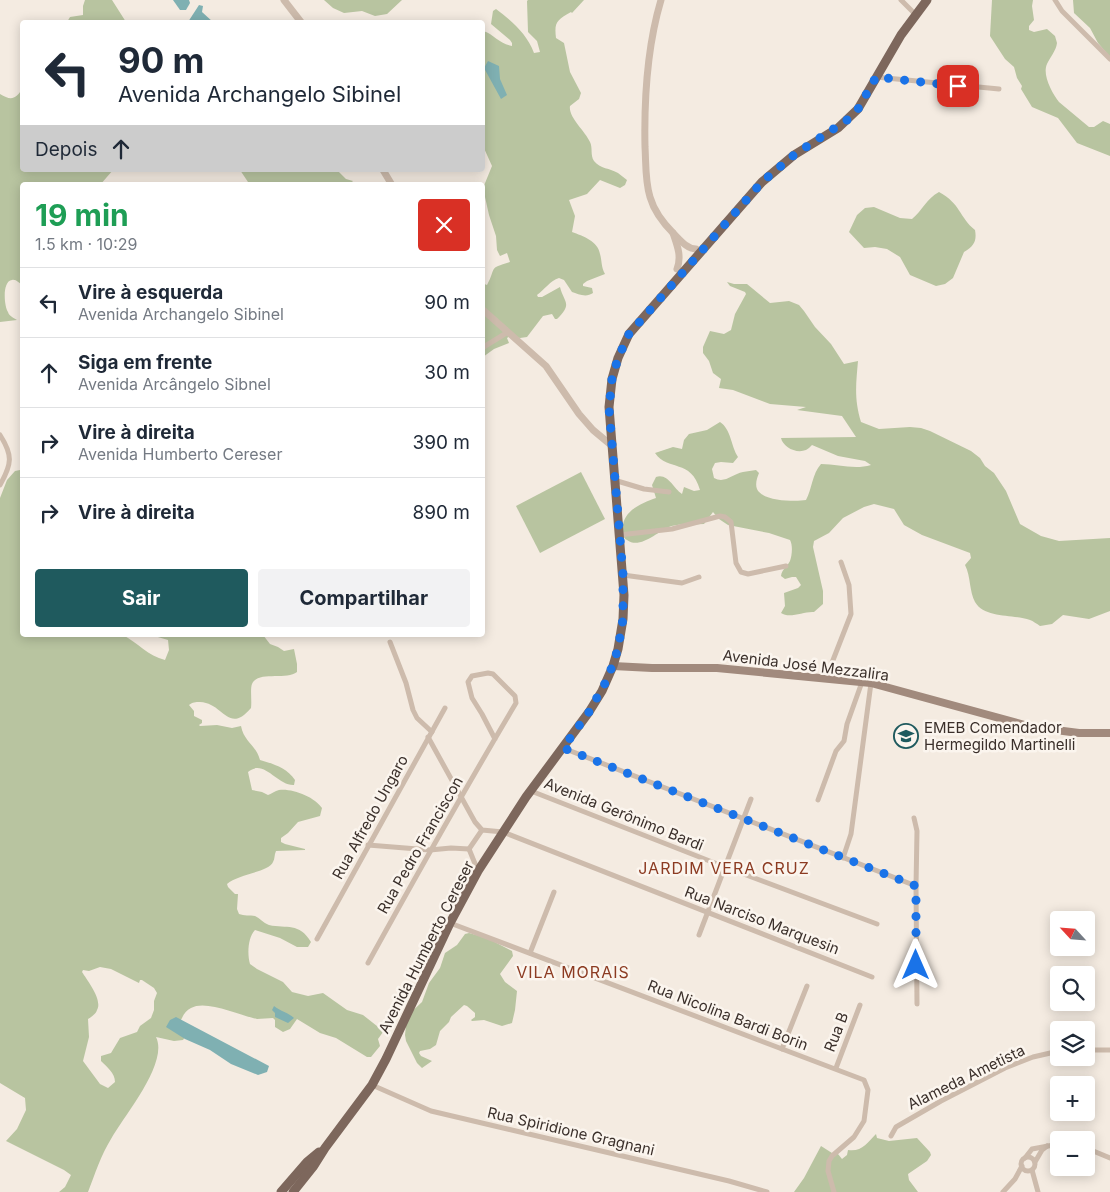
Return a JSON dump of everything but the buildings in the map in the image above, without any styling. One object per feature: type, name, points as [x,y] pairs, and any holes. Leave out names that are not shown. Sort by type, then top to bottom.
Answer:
[{"type":"main road","points":[[876,77],[902,35],[927,0]]},
{"type":"main road","name":"Avenida Humberto Cereser","points":[[293,1192],[314,1167],[324,1148],[372,1085],[450,923],[478,871],[531,791],[594,704],[613,666],[623,619],[623,574],[609,408],[612,379],[618,358],[632,331],[647,306],[715,228],[742,204],[778,167],[847,120],[858,109],[876,77]]},
{"type":"main road","name":"Avenida José Mezzalira","points":[[613,666],[717,668],[871,683],[1032,728],[1079,733],[1110,732]]},
{"type":"main road","name":"Avenida Humberto Cereser","points":[[281,1192],[307,1162],[324,1148]]},
{"type":"street","points":[[284,0],[299,20]]},
{"type":"street","points":[[661,0],[654,25],[647,81],[646,165],[649,196],[664,223],[694,253]]},
{"type":"street","points":[[901,0],[916,15]]},
{"type":"street","points":[[1055,0],[1068,18],[1110,59]]},
{"type":"street","points":[[876,77],[999,89]]},
{"type":"street","points":[[673,233],[680,255],[680,263],[683,266]]},
{"type":"street","points":[[485,312],[546,366],[592,430],[611,445]]},
{"type":"street","points":[[485,346],[508,332]]},
{"type":"street","points":[[0,434],[10,455],[10,464],[0,485]]},
{"type":"street","points":[[614,480],[644,489],[669,492]]},
{"type":"street","points":[[619,536],[672,529],[720,516],[726,517],[731,522],[736,563],[741,572],[748,574],[786,566]]},
{"type":"street","points":[[826,678],[851,614],[849,584],[841,562]]},
{"type":"street","points":[[623,574],[682,583],[699,577]]},
{"type":"street","points":[[390,642],[406,683],[413,710],[430,735],[461,797],[475,822],[482,830],[469,849]]},
{"type":"street","name":"Rua Pedro Franciscon","points":[[368,963],[430,850],[495,739],[516,702],[516,698],[493,674],[472,676],[468,682],[472,698],[495,739]]},
{"type":"street","points":[[818,800],[836,752],[844,741],[847,724],[862,682]]},
{"type":"street","points":[[843,858],[851,834],[871,683]]},
{"type":"street","name":"Rua Alfredo Ungaro","points":[[317,939],[445,708]]},
{"type":"street","points":[[563,748],[743,820],[916,886]]},
{"type":"street","name":"Avenida Gerônimo Bardi","points":[[531,791],[877,924]]},
{"type":"street","points":[[699,935],[751,799]]},
{"type":"street","points":[[914,818],[917,831],[917,1004]]},
{"type":"street","name":"Rua Narciso Marquesin","points":[[482,830],[503,832],[872,977]]},
{"type":"street","points":[[368,845],[430,850],[469,849]]},
{"type":"street","points":[[469,849],[478,871]]},
{"type":"street","points":[[530,953],[554,892]]},
{"type":"street","name":"Rua Nicolina Bardi Borin","points":[[450,923],[864,1080],[868,1090],[866,1113],[860,1129],[829,1161],[828,1171],[834,1192]]},
{"type":"street","points":[[782,1049],[807,986]]},
{"type":"street","name":"Rua B","points":[[836,1068],[860,1005]]},
{"type":"street","points":[[1095,1050],[1110,1050]]},
{"type":"street","name":"Alameda Ametista","points":[[891,1136],[896,1127],[1005,1068],[1033,1057],[1050,1053]]},
{"type":"street","name":"Rua Spiridione Gragnani","points":[[372,1085],[431,1111],[720,1179],[767,1192]]},
{"type":"street","points":[[1004,1192],[1015,1179],[1022,1166],[1022,1162],[1032,1149],[1048,1146]]},
{"type":"street","points":[[1038,1192],[1032,1170],[1042,1150],[1048,1146]]},
{"type":"street","points":[[1095,1152],[1110,1158]]},
{"type":"street","points":[[1025,1158],[1032,1158],[1035,1162]]},
{"type":"street","points":[[1022,1166],[1027,1170],[1032,1170]]},
{"type":"green space","points":[[85,0],[112,0],[125,20],[68,20],[70,17],[83,15]]},
{"type":"green space","points":[[324,0],[402,0],[387,14],[375,16],[362,11],[344,13],[333,8]]},
{"type":"green space","points":[[584,0],[572,13],[560,20],[556,25],[556,38],[564,43],[570,72],[581,93],[579,99],[570,106],[570,110],[590,142],[594,161],[599,166],[615,171],[627,180],[625,185],[620,188],[600,180],[587,194],[569,200],[575,216],[572,232],[593,242],[599,249],[605,274],[583,284],[583,286],[592,288],[593,293],[579,295],[572,292],[564,280],[556,279],[537,295],[542,297],[560,287],[566,303],[562,314],[557,319],[552,314],[543,316],[527,337],[510,336],[507,338],[509,343],[494,349],[485,356],[485,284],[487,285],[495,268],[510,262],[507,253],[500,256],[497,250],[496,236],[485,197],[485,183],[492,166],[485,150],[485,32],[512,46],[510,40],[491,24],[493,11],[496,9],[518,28],[534,53],[540,52],[537,41],[528,32],[527,1]]},
{"type":"green space","points":[[992,0],[1033,0],[1034,20],[1029,26],[1029,30],[1034,32],[1047,29],[1055,36],[1057,43],[1046,68],[1051,89],[1059,102],[1089,127],[1094,127],[1103,121],[1110,124],[1110,156],[1077,143],[1058,118],[1032,107],[1021,89],[1022,86],[1017,78],[1014,67],[1005,59],[990,36]]},
{"type":"green space","points":[[1073,0],[1110,0],[1110,57],[1098,43],[1090,28],[1074,13]]},
{"type":"green space","points":[[20,92],[20,172],[111,172],[103,182],[20,182],[20,284],[15,280],[9,281],[5,289],[7,309],[12,317],[17,320],[0,322],[0,94],[7,98],[13,98]]},
{"type":"green space","points":[[241,172],[339,172],[346,179],[353,181],[352,182],[248,182]]},
{"type":"green space","points":[[939,192],[952,201],[975,230],[976,234],[974,243],[964,252],[953,278],[945,284],[936,286],[910,275],[900,257],[887,249],[864,248],[849,232],[857,215],[865,208],[874,207],[900,218],[912,219]]},
{"type":"green space","points":[[727,282],[747,284],[770,303],[789,301],[799,305],[815,327],[831,344],[844,364],[858,361],[856,399],[861,422],[879,429],[921,428],[971,451],[994,473],[1006,491],[1020,524],[1041,536],[1059,541],[1110,538],[1110,611],[1089,619],[1063,615],[1052,624],[1040,626],[1031,620],[993,614],[986,611],[975,602],[972,593],[965,565],[971,558],[970,553],[922,535],[904,525],[894,509],[874,504],[843,518],[829,533],[814,541],[813,547],[823,591],[823,604],[814,612],[793,615],[781,613],[785,606],[784,593],[801,585],[796,577],[785,579],[781,576],[791,559],[792,548],[790,540],[769,533],[728,525],[713,512],[704,524],[673,526],[638,543],[626,539],[623,531],[625,518],[633,509],[656,498],[652,485],[656,477],[664,477],[682,494],[684,487],[694,491],[700,490],[691,473],[660,459],[655,453],[673,447],[682,449],[684,440],[689,434],[707,430],[720,422],[729,433],[738,457],[733,463],[715,463],[712,469],[714,478],[722,480],[739,473],[756,470],[759,473],[756,483],[757,489],[765,496],[772,498],[787,501],[806,500],[816,472],[821,464],[852,467],[871,465],[865,461],[838,456],[812,445],[806,450],[794,450],[787,447],[782,441],[781,438],[856,437],[842,416],[797,410],[806,407],[770,404],[733,390],[719,388],[721,379],[713,373],[709,361],[703,353],[703,347],[710,331],[724,334],[731,330],[735,314],[746,294],[730,286]]},
{"type":"green space","points":[[20,470],[20,637],[126,637],[153,656],[165,660],[169,650],[168,640],[158,637],[265,637],[270,644],[284,651],[294,649],[297,672],[286,676],[260,677],[255,680],[251,686],[251,708],[243,716],[237,719],[231,718],[215,707],[200,702],[194,702],[189,705],[194,711],[194,716],[202,720],[200,726],[217,725],[232,728],[241,726],[260,760],[284,769],[295,780],[294,785],[288,784],[265,770],[260,768],[254,769],[248,772],[252,790],[268,795],[279,790],[290,790],[309,797],[322,808],[320,816],[298,822],[281,838],[281,842],[285,844],[305,850],[276,851],[274,861],[266,868],[227,884],[235,894],[238,894],[237,909],[239,914],[255,916],[269,925],[297,929],[302,931],[311,942],[308,947],[297,947],[280,938],[255,930],[249,946],[250,964],[283,982],[292,992],[308,996],[323,993],[347,1010],[363,1015],[383,1032],[378,1039],[380,1046],[371,1057],[367,1057],[336,1038],[320,1033],[297,1019],[290,1029],[283,1032],[275,1027],[275,1020],[273,1018],[257,1019],[224,1009],[205,1006],[189,1009],[178,1027],[185,1037],[183,1040],[174,1041],[156,1037],[158,1048],[151,1075],[107,1145],[88,1192],[59,1192],[65,1187],[71,1175],[6,1141],[17,1129],[26,1110],[25,1098],[0,1083],[0,498],[7,480],[15,471]],"holes":[[[100,967],[111,969],[139,983],[142,980],[154,988],[157,993],[154,1001],[154,1010],[151,1018],[140,1026],[137,1032],[120,1038],[111,1053],[101,1056],[101,1061],[110,1070],[115,1079],[115,1082],[108,1088],[100,1084],[83,1061],[89,1037],[88,1019],[96,1013],[98,1001],[94,990],[82,972],[83,970],[89,971]]]},
{"type":"green space","points":[[581,472],[605,519],[540,553],[516,506]]},
{"type":"green space","points":[[469,933],[487,938],[512,951],[513,956],[500,974],[505,982],[517,991],[512,1023],[502,1026],[484,1020],[472,1021],[475,1013],[464,1005],[440,1031],[436,1045],[430,1049],[420,1051],[421,1056],[432,1061],[422,1068],[417,1063],[406,1041],[407,1016],[422,1002],[429,983],[440,968],[445,953],[457,945],[465,934]]},
{"type":"green space","points":[[876,1134],[877,1138],[889,1141],[917,1138],[930,1152],[931,1155],[927,1161],[908,1174],[909,1180],[918,1192],[794,1192],[804,1178],[821,1146],[832,1153],[838,1154],[842,1159],[847,1155],[848,1150],[861,1148]]},
{"type":"water","points":[[173,0],[189,0],[190,3],[186,10],[180,10]]},
{"type":"water","points":[[199,5],[203,6],[202,12],[211,20],[189,20]]},
{"type":"water","points":[[488,61],[499,66],[500,79],[507,95],[501,99],[485,70]]},
{"type":"water","points":[[274,1006],[294,1018],[288,1023],[275,1017],[275,1013],[272,1010]]},
{"type":"water","points":[[176,1017],[269,1066],[267,1072],[258,1075],[231,1064],[210,1050],[185,1039],[166,1027],[170,1020]]},
{"type":"place","name":"EMEB Comendador Hermegildo Martinelli","points":[[906,736]]},
{"type":"district","name":"JARDIM VERA CRUZ","points":[[724,868]]},
{"type":"district","name":"VILA MORAIS","points":[[573,972]]},
{"type":"route","points":[[916,965],[916,886],[743,820],[563,748],[602,691],[618,649],[623,619],[623,574],[609,408],[612,379],[618,358],[629,334],[762,182],[794,155],[838,128],[847,120],[858,109],[876,77],[958,86]]}]
